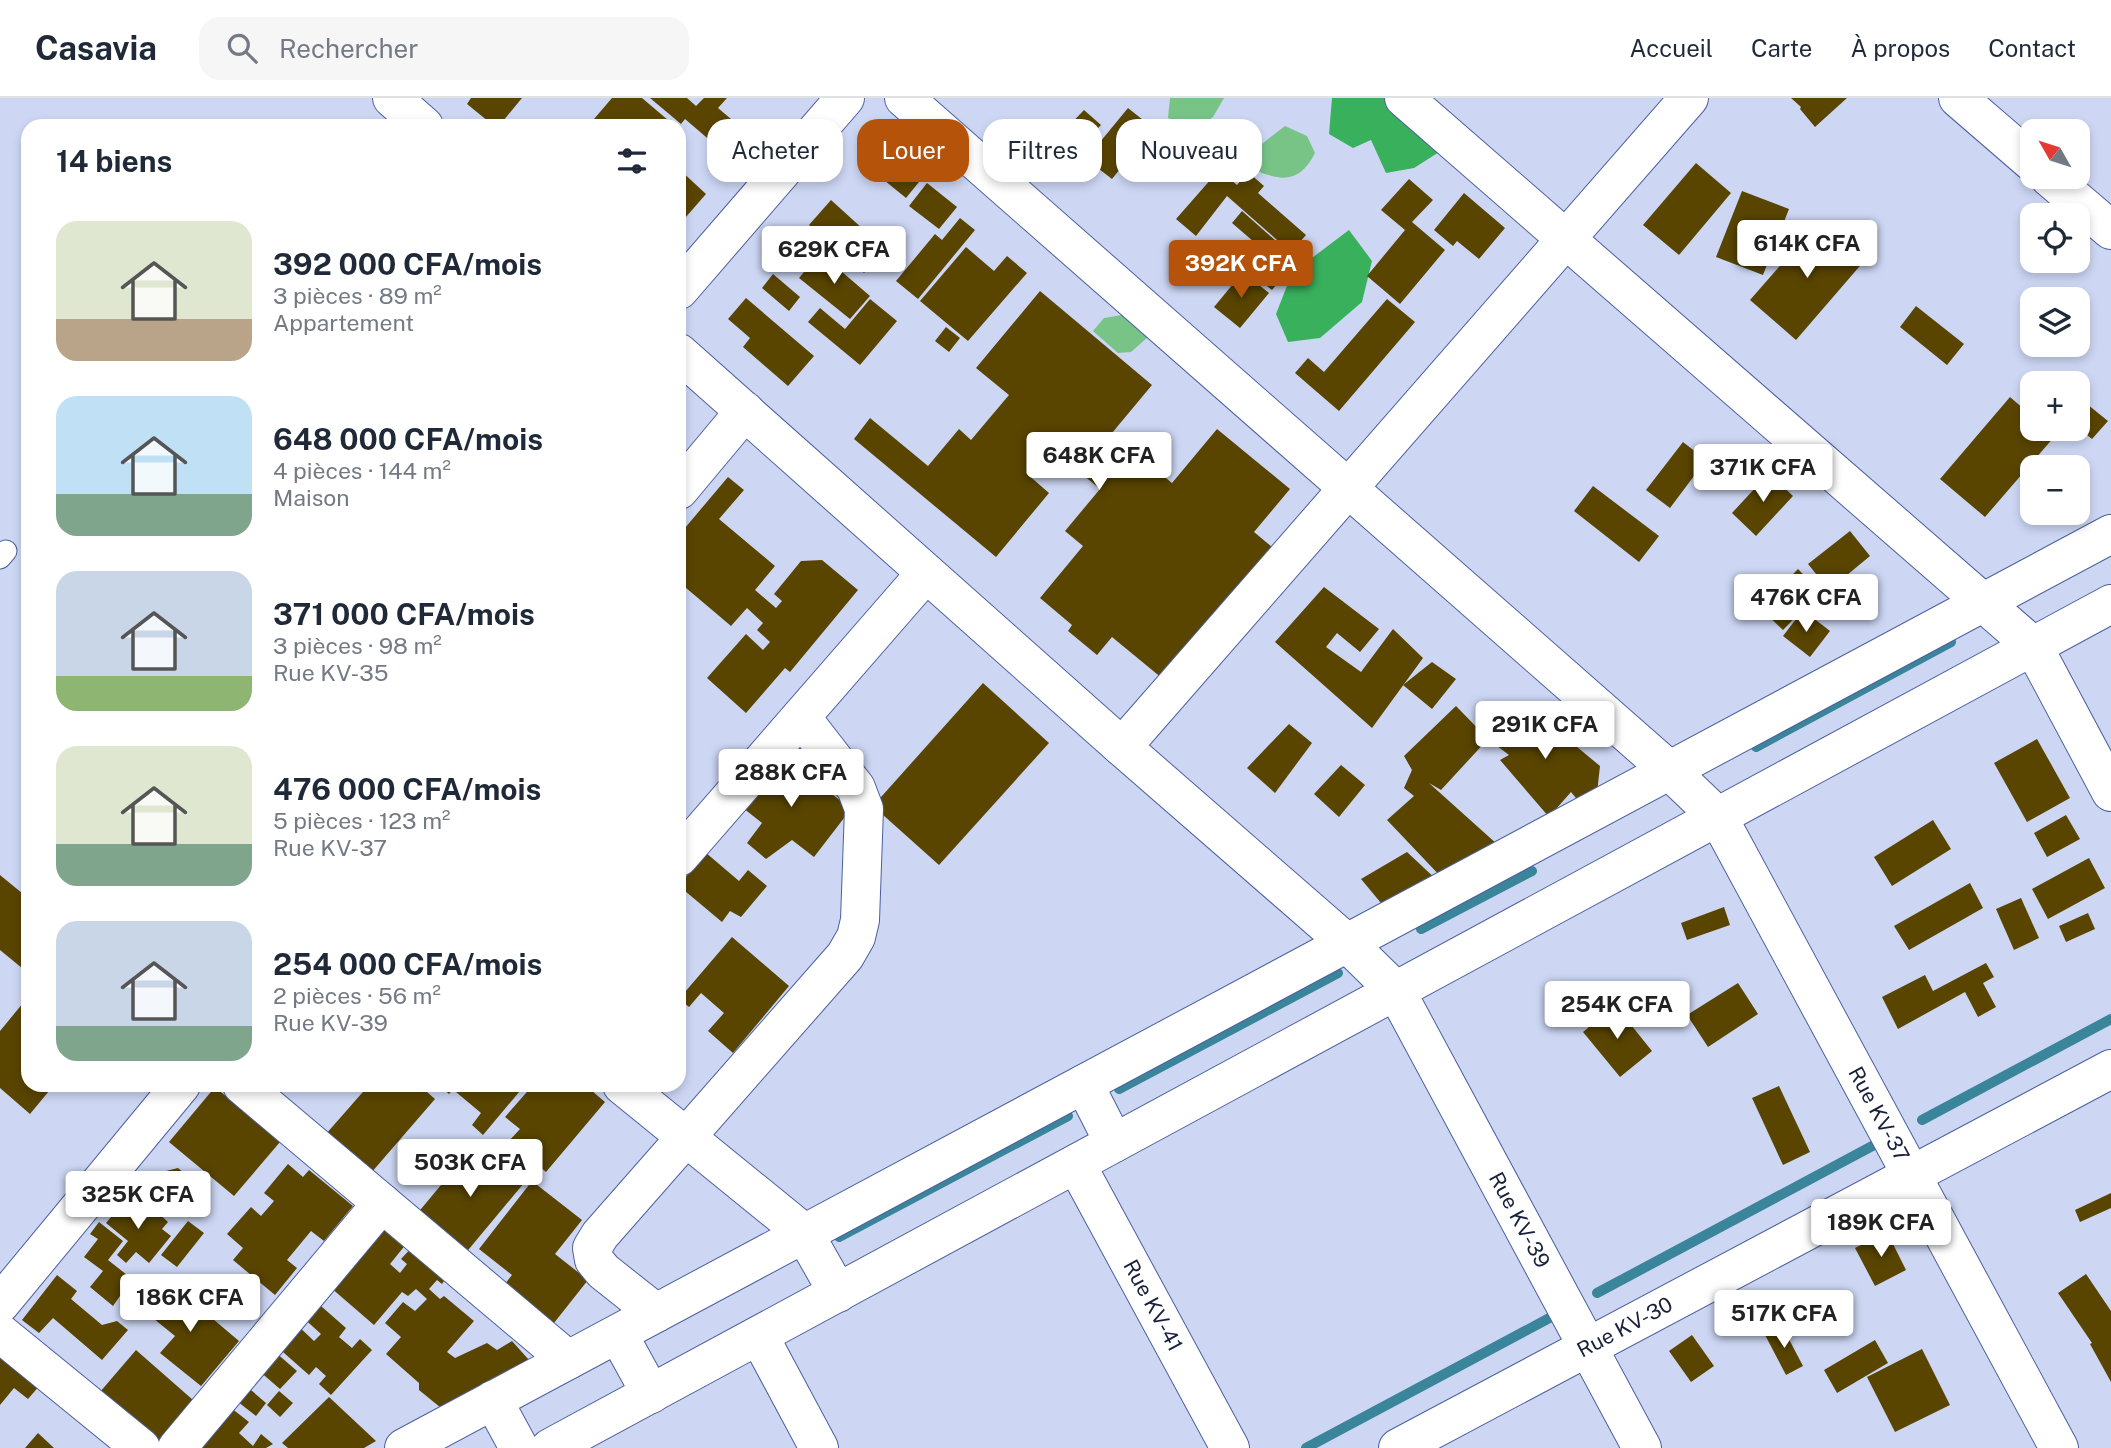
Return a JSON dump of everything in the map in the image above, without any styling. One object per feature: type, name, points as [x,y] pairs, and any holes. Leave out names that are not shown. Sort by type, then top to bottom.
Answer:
[{"type":"street","points":[[392,98],[416,119]]},
{"type":"street","points":[[686,282],[845,98]]},
{"type":"street","name":"Rue KV-37","points":[[904,98],[1670,770],[1718,817],[2059,1448]]},
{"type":"street","points":[[1404,98],[2033,646],[2111,792]]},
{"type":"street","points":[[1122,747],[1689,98]]},
{"type":"street","points":[[1958,98],[2020,152]]},
{"type":"street","points":[[2063,189],[2111,230]]},
{"type":"street","name":"Rue KV-39","points":[[686,359],[1347,943],[1396,991],[1643,1448]]},
{"type":"street","points":[[686,482],[745,411]]},
{"type":"street","points":[[404,1448],[2111,534]]},
{"type":"street","points":[[686,837],[801,717],[926,573]]},
{"type":"street","points":[[550,1448],[2111,604]]},
{"type":"street","points":[[656,1313],[603,1271],[594,1260],[592,1248],[600,1235],[845,956],[856,937],[860,920],[864,809],[862,800],[856,788],[801,717]]},
{"type":"street","name":"Rue KV-30","points":[[1398,1448],[2111,1069]]},
{"type":"street","points":[[1084,1084],[1115,1143]]},
{"type":"street","points":[[0,1304],[175,1092]]},
{"type":"street","points":[[250,1092],[568,1360]]},
{"type":"street","points":[[630,1092],[804,1233],[838,1293]]},
{"type":"street","name":"Rue KV-41","points":[[1076,1164],[1230,1448]]},
{"type":"street","points":[[177,1448],[382,1203]]},
{"type":"street","points":[[0,1333],[141,1448]]},
{"type":"street","points":[[618,1334],[651,1394]]},
{"type":"street","points":[[759,1335],[819,1448]]},
{"type":"street","points":[[493,1400],[519,1448]]},
{"type":"green space","points":[[1170,98],[1224,98],[1210,119],[1168,118]]},
{"type":"green space","points":[[1332,98],[1405,98],[1447,147],[1414,168],[1386,173],[1371,140],[1353,148],[1329,134]]},
{"type":"green space","points":[[1285,126],[1307,136],[1315,153],[1303,170],[1296,175],[1281,178],[1262,172],[1262,144]]},
{"type":"green space","points":[[1349,230],[1372,261],[1362,302],[1320,338],[1288,342],[1276,314],[1292,273]]},
{"type":"green space","points":[[1128,314],[1148,337],[1131,352],[1118,353],[1093,331],[1104,318]]},
{"type":"building","points":[[471,98],[522,98],[505,119],[485,119],[467,104]]},
{"type":"building","points":[[612,98],[642,98],[667,119],[594,119]]},
{"type":"building","points":[[650,98],[687,98],[696,106],[704,98],[727,98],[718,108],[731,119],[707,119],[707,138],[685,119],[675,119]]},
{"type":"building","points":[[1791,98],[1847,98],[1815,127]]},
{"type":"building","points":[[1128,108],[1142,119],[1119,119]]},
{"type":"building","points":[[1084,110],[1094,119],[1075,119]]},
{"type":"building","points":[[1116,123],[1116,174],[1112,179],[1102,171],[1102,140]]},
{"type":"building","points":[[1696,163],[1731,193],[1679,255],[1643,225]]},
{"type":"building","points":[[686,175],[706,194],[686,217]]},
{"type":"building","points":[[1409,179],[1433,200],[1412,222],[1445,250],[1400,304],[1367,276],[1405,230],[1381,210]]},
{"type":"building","points":[[886,182],[919,182],[906,198]]},
{"type":"building","points":[[1208,182],[1233,182],[1237,185],[1240,182],[1259,182],[1264,186],[1258,193],[1306,235],[1291,252],[1227,196],[1196,236],[1176,219]]},
{"type":"building","points":[[927,183],[957,207],[939,229],[909,206]]},
{"type":"building","points":[[1742,191],[1789,209],[1763,275],[1716,257]]},
{"type":"building","points":[[1464,193],[1505,228],[1479,259],[1457,241],[1453,246],[1434,230]]},
{"type":"building","points":[[831,200],[885,249],[864,273],[809,225]]},
{"type":"building","points":[[1242,211],[1292,255],[1279,270],[1285,274],[1272,290],[1244,268],[1257,252],[1274,265],[1267,258],[1268,254],[1232,223]]},
{"type":"building","points":[[960,218],[975,230],[918,299],[896,281],[935,234],[942,240]]},
{"type":"building","points":[[1819,221],[1865,260],[1796,340],[1750,300]]},
{"type":"building","points":[[966,247],[994,271],[1007,256],[1027,273],[968,341],[920,301]]},
{"type":"building","points":[[820,253],[870,296],[850,319],[799,278]]},
{"type":"building","points":[[1243,272],[1269,293],[1240,328],[1214,307]]},
{"type":"building","points":[[773,274],[800,297],[789,311],[762,288]]},
{"type":"building","points":[[1040,291],[1152,385],[1102,445],[1115,456],[1125,444],[1172,483],[1217,429],[1290,489],[1254,532],[1272,547],[1163,679],[1112,637],[1097,655],[1068,631],[1072,625],[1040,598],[1083,546],[1065,531],[1100,489],[1048,446],[1026,473],[1049,493],[996,557],[854,439],[870,418],[928,466],[959,429],[971,440],[1009,395],[976,368]]},
{"type":"building","points":[[746,298],[814,356],[788,386],[743,347],[750,338],[728,319]]},
{"type":"building","points":[[870,299],[897,321],[860,365],[808,322],[820,308],[845,329]]},
{"type":"building","points":[[1387,299],[1415,322],[1339,411],[1295,373],[1308,358],[1324,372]]},
{"type":"building","points":[[1916,306],[1964,344],[1947,365],[1900,327]]},
{"type":"building","points":[[946,327],[960,338],[949,352],[935,341]]},
{"type":"building","points":[[2010,397],[2020,406],[2020,441],[2051,441],[2039,455],[2020,455],[2020,476],[1985,517],[1940,479]]},
{"type":"building","points":[[2090,406],[2108,421],[2092,439],[2090,437]]},
{"type":"building","points":[[1683,442],[1706,460],[1670,508],[1646,490]]},
{"type":"building","points":[[1769,473],[1793,496],[1756,536],[1732,513]]},
{"type":"building","points":[[728,477],[744,490],[719,519],[775,566],[755,590],[776,608],[782,601],[774,594],[801,561],[822,560],[858,590],[790,672],[785,668],[746,713],[707,678],[746,634],[763,650],[770,642],[757,630],[763,623],[747,608],[731,626],[686,588],[686,527]]},
{"type":"building","points":[[1593,486],[1659,536],[1639,562],[1574,511]]},
{"type":"building","points":[[1850,531],[1870,556],[1829,590],[1808,564]]},
{"type":"building","points":[[1798,569],[1820,592],[1783,630],[1760,608]]},
{"type":"building","points":[[1324,587],[1379,629],[1360,652],[1337,633],[1326,647],[1361,672],[1393,629],[1423,658],[1372,728],[1275,642]]},
{"type":"building","points":[[1803,610],[1830,631],[1810,657],[1783,636]]},
{"type":"building","points":[[1432,662],[1456,679],[1432,709],[1403,685]]},
{"type":"building","points":[[983,683],[1049,743],[939,865],[873,806]]},
{"type":"building","points":[[1524,703],[1600,766],[1597,793],[1580,803],[1571,792],[1549,817],[1500,760],[1509,755],[1488,739]]},
{"type":"building","points":[[1456,706],[1488,739],[1441,790],[1429,783],[1498,845],[1444,880],[1387,820],[1414,796],[1404,788],[1412,770],[1404,756]]},
{"type":"building","points":[[1289,724],[1312,743],[1275,793],[1247,768]]},
{"type":"building","points":[[2037,739],[2070,798],[2027,822],[1994,763]]},
{"type":"building","points":[[778,752],[851,809],[814,857],[792,840],[766,859],[747,843],[762,823],[738,804]]},
{"type":"building","points":[[1341,765],[1365,785],[1339,817],[1314,794]]},
{"type":"building","points":[[2066,815],[2080,839],[2047,857],[2034,833]]},
{"type":"building","points":[[1933,820],[1951,849],[1892,886],[1874,857]]},
{"type":"building","points":[[705,852],[739,881],[748,870],[767,886],[741,917],[730,911],[722,922],[686,892],[686,877]]},
{"type":"building","points":[[1407,852],[1439,882],[1386,909],[1361,879]]},
{"type":"building","points":[[2089,858],[2105,888],[2048,919],[2032,889]]},
{"type":"building","points":[[0,875],[21,892],[21,967],[0,950]]},
{"type":"building","points":[[1970,883],[1983,908],[1909,950],[1894,926]]},
{"type":"building","points":[[2021,898],[2039,938],[2014,950],[1996,909]]},
{"type":"building","points":[[1724,907],[1730,925],[1687,940],[1681,923]]},
{"type":"building","points":[[2088,913],[2095,929],[2066,942],[2059,926]]},
{"type":"building","points":[[732,937],[789,986],[733,1053],[708,1031],[724,1013],[701,993],[689,1007],[686,1005],[686,991]]},
{"type":"building","points":[[1986,963],[1994,977],[1983,983],[1996,1007],[1978,1017],[1965,992],[1898,1029],[1882,997],[1925,975],[1933,991]]},
{"type":"building","points":[[1738,983],[1758,1014],[1708,1047],[1687,1015]]},
{"type":"building","points":[[1615,1005],[1652,1051],[1620,1077],[1583,1032]]},
{"type":"building","points":[[21,1006],[21,1092],[48,1092],[30,1114],[0,1088],[0,1031]]},
{"type":"building","points":[[1779,1086],[1810,1152],[1783,1165],[1752,1098]]},
{"type":"building","points":[[211,1092],[221,1092],[280,1142],[234,1196],[169,1142]]},
{"type":"building","points":[[363,1092],[427,1092],[435,1099],[371,1173],[326,1134]]},
{"type":"building","points":[[456,1092],[519,1092],[483,1135],[472,1125],[481,1113]]},
{"type":"building","points":[[527,1092],[593,1092],[605,1102],[546,1172],[509,1141],[520,1129],[505,1117]]},
{"type":"building","points":[[476,1143],[524,1183],[464,1255],[416,1215]]},
{"type":"building","points":[[288,1164],[303,1177],[309,1170],[353,1206],[324,1241],[311,1231],[287,1260],[297,1268],[275,1295],[233,1260],[243,1248],[227,1234],[251,1207],[261,1216],[274,1201],[264,1193]]},
{"type":"building","points":[[178,1168],[207,1192],[188,1216],[153,1187],[166,1171]]},
{"type":"building","points":[[532,1181],[582,1220],[555,1254],[588,1280],[550,1328],[501,1289],[512,1275],[479,1249]]},
{"type":"building","points":[[125,1187],[129,1190],[125,1196],[139,1207],[134,1212],[144,1221],[154,1209],[168,1222],[162,1229],[171,1236],[149,1263],[136,1252],[126,1263],[117,1255],[128,1241],[106,1223],[122,1204],[119,1202],[123,1198],[119,1195]]},
{"type":"building","points":[[2111,1193],[2111,1208],[2080,1222],[2075,1210]]},
{"type":"building","points":[[379,1219],[407,1243],[390,1264],[400,1273],[407,1264],[401,1259],[415,1244],[446,1278],[442,1284],[437,1280],[429,1289],[440,1299],[444,1296],[474,1321],[447,1352],[455,1358],[487,1343],[497,1350],[512,1341],[529,1360],[446,1412],[419,1390],[419,1383],[386,1354],[401,1337],[385,1323],[403,1302],[415,1311],[427,1299],[416,1289],[408,1296],[402,1292],[374,1325],[330,1287]]},
{"type":"building","points":[[188,1221],[204,1233],[177,1267],[161,1255]]},
{"type":"building","points":[[99,1222],[123,1241],[108,1260],[141,1286],[127,1302],[120,1296],[113,1306],[90,1287],[103,1271],[84,1257],[98,1239],[90,1234]]},
{"type":"building","points":[[1887,1232],[1906,1270],[1875,1286],[1855,1248]]},
{"type":"building","points":[[2086,1274],[2111,1311],[2111,1382],[2090,1344],[2092,1343],[2058,1293]]},
{"type":"building","points":[[57,1275],[77,1291],[71,1299],[102,1325],[117,1321],[128,1330],[102,1360],[53,1318],[39,1333],[22,1320]]},
{"type":"building","points":[[168,1281],[239,1341],[201,1386],[160,1353],[175,1336],[143,1310]]},
{"type":"building","points":[[313,1299],[346,1328],[339,1337],[352,1348],[360,1339],[372,1350],[331,1395],[319,1384],[326,1376],[316,1367],[309,1375],[275,1345],[295,1323],[314,1341],[321,1334],[299,1314]]},
{"type":"building","points":[[1781,1324],[1803,1366],[1786,1375],[1764,1333]]},
{"type":"building","points":[[1692,1335],[1714,1366],[1691,1382],[1669,1351]]},
{"type":"building","points":[[1875,1340],[1888,1363],[1837,1393],[1824,1370]]},
{"type":"building","points":[[0,1342],[47,1377],[28,1399],[14,1388],[0,1405]]},
{"type":"building","points":[[1922,1349],[1950,1405],[1895,1432],[1867,1377]]},
{"type":"building","points":[[136,1350],[193,1400],[157,1442],[100,1392]]},
{"type":"building","points":[[274,1351],[297,1371],[280,1389],[258,1370]]},
{"type":"building","points":[[244,1384],[266,1403],[256,1416],[233,1398]]},
{"type":"building","points":[[279,1391],[293,1403],[280,1417],[267,1405]]},
{"type":"building","points":[[329,1397],[376,1441],[364,1448],[288,1448],[282,1443]]},
{"type":"building","points":[[226,1404],[249,1422],[239,1433],[253,1446],[261,1434],[273,1444],[266,1448],[192,1448]]},
{"type":"building","points":[[38,1433],[54,1448],[25,1448]]},
{"type":"waterway","points":[[1756,747],[1951,642]]},
{"type":"waterway","points":[[1421,929],[1532,871]]},
{"type":"waterway","points":[[1119,1089],[1338,973]]},
{"type":"waterway","points":[[1922,1120],[2111,1019]]},
{"type":"waterway","points":[[839,1237],[1068,1116]]},
{"type":"waterway","points":[[1597,1293],[1876,1144]]},
{"type":"waterway","points":[[1306,1448],[1555,1315]]}]
